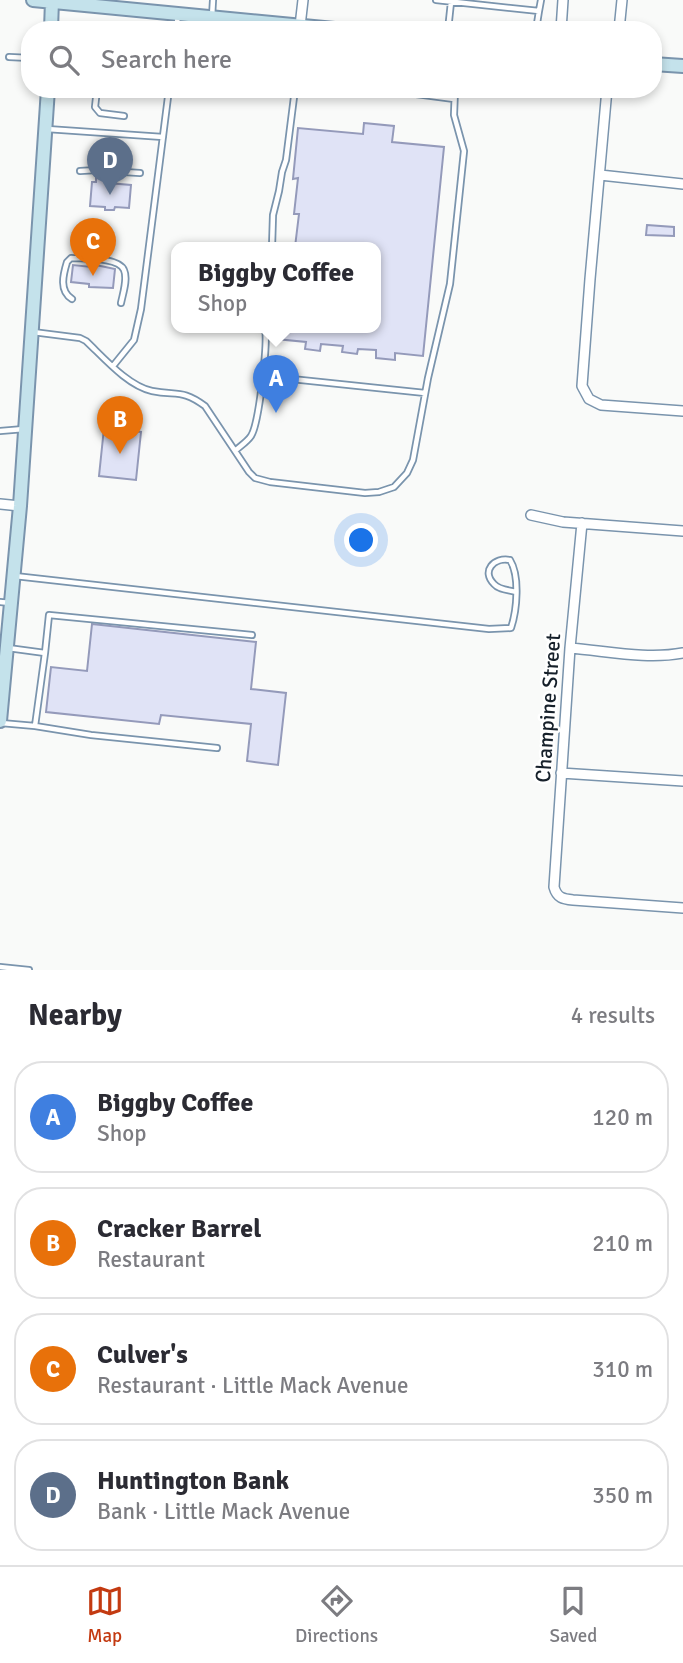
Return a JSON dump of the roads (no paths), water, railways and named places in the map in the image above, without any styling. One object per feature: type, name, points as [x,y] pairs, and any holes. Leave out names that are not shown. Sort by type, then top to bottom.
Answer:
[{"type":"main road","points":[[33,0],[111,4],[238,21]]},
{"type":"main road","points":[[51,21],[52,1]]},
{"type":"main road","points":[[662,65],[683,66]]},
{"type":"main road","points":[[0,722],[7,648],[6,603],[14,576],[20,506],[48,98]]},
{"type":"street","points":[[301,21],[303,0]]},
{"type":"street","points":[[562,21],[563,0]]},
{"type":"street","points":[[620,21],[622,0]]},
{"type":"street","points":[[606,98],[582,382],[589,399],[601,405],[683,411]]},
{"type":"street","points":[[600,175],[683,184]]},
{"type":"street","points":[[0,504],[20,506]]},
{"type":"street","points":[[531,515],[563,522],[683,531]]},
{"type":"street","name":"Champine Street","points":[[582,523],[553,880],[556,895],[573,900],[683,908]]},
{"type":"street","points":[[570,648],[646,655],[683,653]]},
{"type":"street","points":[[561,773],[683,781]]},
{"type":"lane","points":[[212,18],[213,0]]},
{"type":"lane","points":[[436,0],[539,11]]},
{"type":"lane","points":[[537,21],[541,0]]},
{"type":"lane","points":[[449,21],[452,2]]},
{"type":"lane","points":[[177,21],[178,15]]},
{"type":"lane","points":[[9,57],[21,58]]},
{"type":"lane","points":[[96,98],[95,107],[100,113],[124,116]]},
{"type":"lane","points":[[113,366],[134,340],[138,323],[168,98]]},
{"type":"lane","points":[[272,242],[272,215],[286,160],[294,98]]},
{"type":"lane","points":[[32,332],[80,338],[136,385],[152,391],[188,395],[196,399],[205,405],[255,478],[298,486],[365,493],[380,492],[394,486],[407,473],[413,460],[450,284],[464,151],[454,115],[454,99],[446,98]]},
{"type":"lane","points":[[46,129],[163,137]]},
{"type":"lane","points":[[79,171],[97,170]]},
{"type":"lane","points":[[109,171],[139,173]]},
{"type":"lane","points":[[72,299],[63,289],[67,262],[71,258],[111,261],[121,264],[125,271],[126,280],[121,303]]},
{"type":"lane","points":[[235,450],[252,435],[256,425],[266,333]]},
{"type":"lane","points":[[263,376],[425,393]]},
{"type":"lane","points":[[0,430],[25,429]]},
{"type":"lane","points":[[14,576],[489,629],[511,628],[514,619],[516,592],[515,568],[510,560],[496,560],[490,566],[489,575],[494,584],[516,592]]},
{"type":"lane","points":[[35,726],[49,615],[252,635]]},
{"type":"lane","points":[[7,648],[45,653]]},
{"type":"lane","points":[[0,722],[217,748]]},
{"type":"lane","points":[[0,967],[29,970]]},
{"type":"place","name":"Huntington Bank","points":[[110,195]]},
{"type":"place","name":"Culver's","points":[[93,276]]},
{"type":"place","name":"Biggby Coffee","points":[[276,413]]},
{"type":"place","name":"Cracker Barrel","points":[[120,454]]}]
